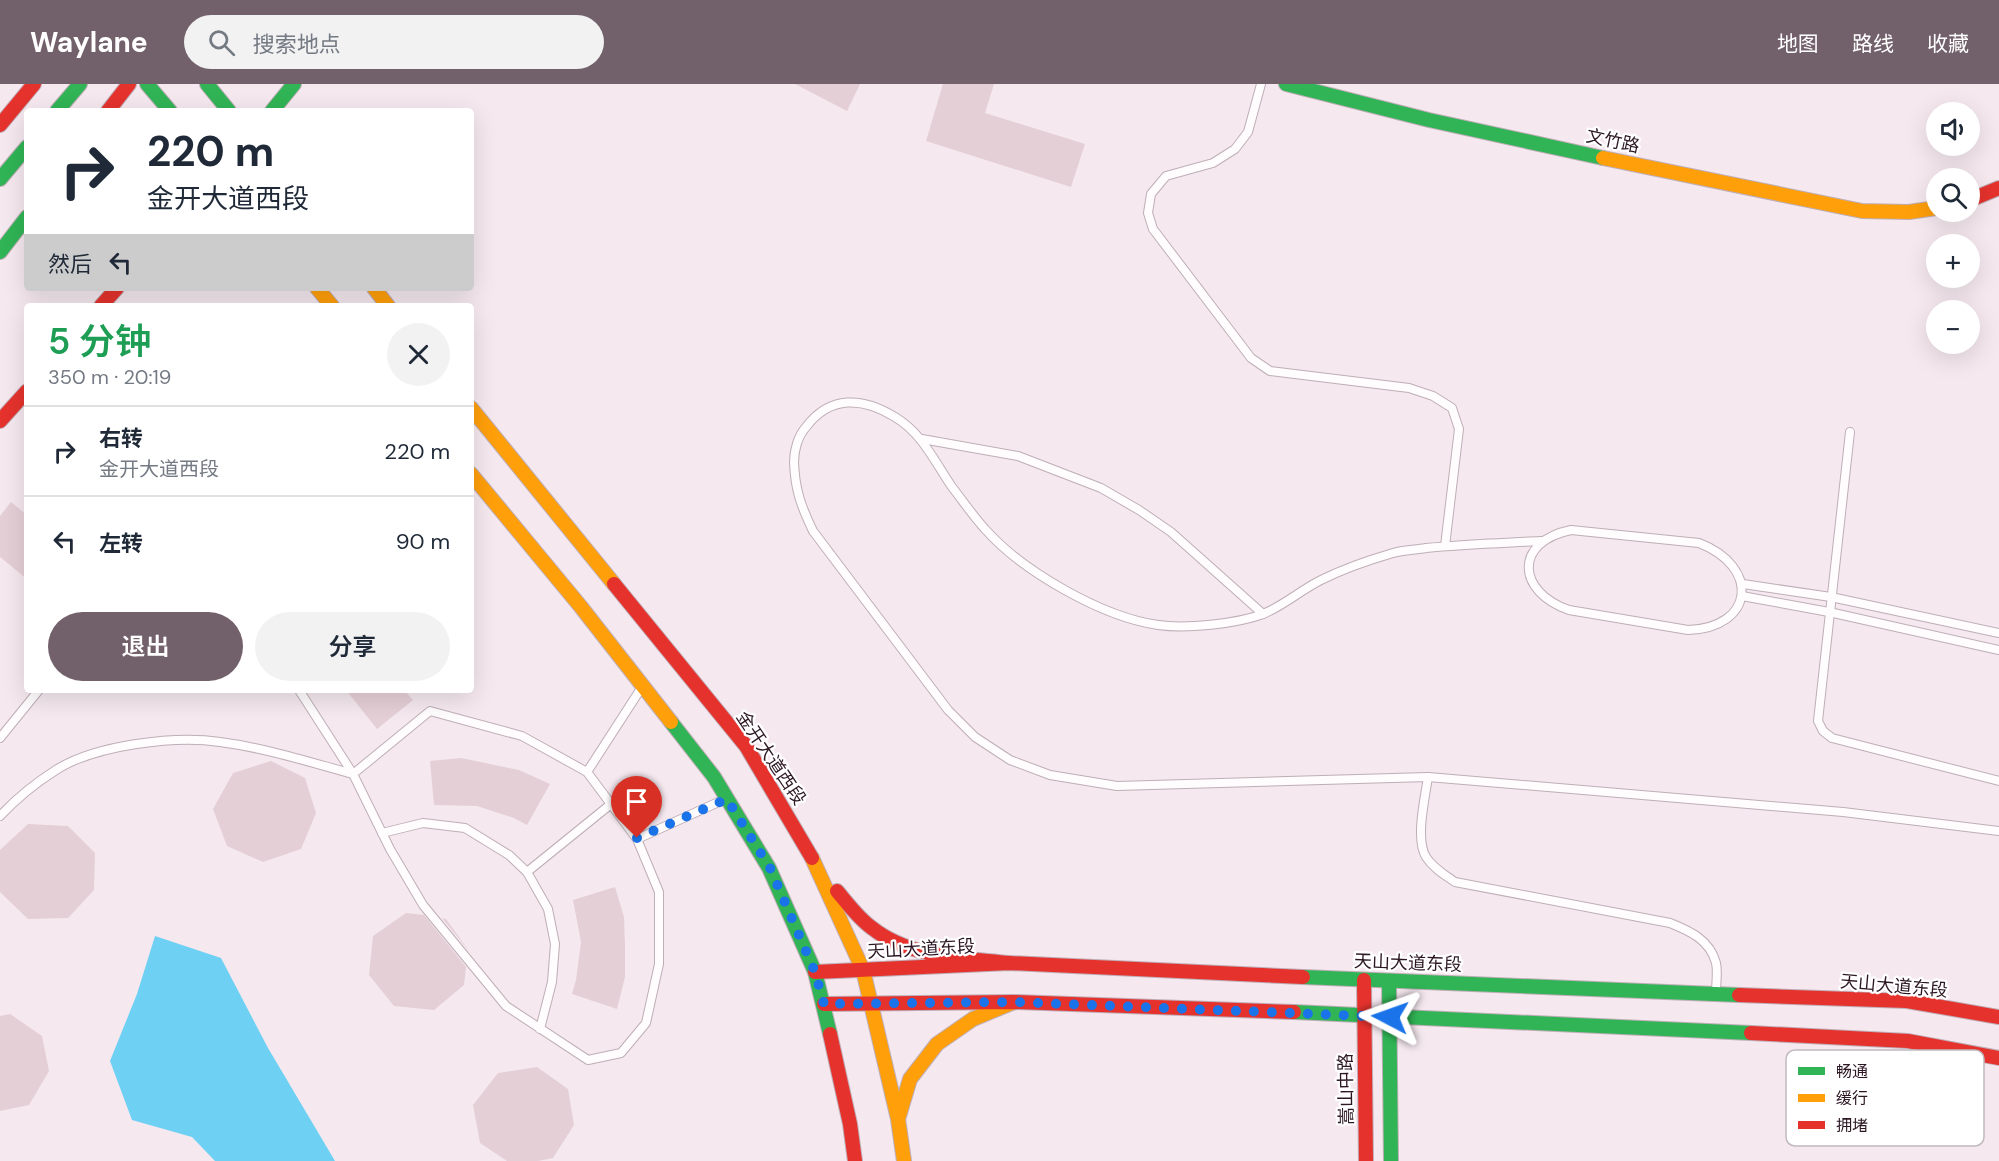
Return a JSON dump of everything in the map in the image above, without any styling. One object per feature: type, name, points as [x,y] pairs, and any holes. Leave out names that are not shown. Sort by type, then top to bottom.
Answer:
[{"type":"main road","points":[[0,125],[34,84]]},
{"type":"main road","points":[[60,108],[80,84]]},
{"type":"main road","points":[[110,108],[129,84]]},
{"type":"main road","points":[[147,84],[166,106]]},
{"type":"main road","points":[[207,84],[227,108]]},
{"type":"main road","points":[[274,108],[294,84]]},
{"type":"main road","name":"文竹路","points":[[1286,84],[1344,100],[1544,145],[1862,211],[1909,212],[1926,209]]},
{"type":"main road","points":[[1344,100],[1350,84]]},
{"type":"main road","points":[[0,179],[24,151]]},
{"type":"main road","points":[[1980,196],[1999,188]]},
{"type":"main road","points":[[0,252],[24,221]]},
{"type":"main road","points":[[104,303],[114,291]]},
{"type":"main road","points":[[320,291],[330,303]]},
{"type":"main road","points":[[376,291],[386,303]]},
{"type":"main road","points":[[0,421],[24,394]]},
{"type":"main road","name":"金开大道西段","points":[[474,412],[746,746],[808,848],[863,970],[898,1119],[904,1161]]},
{"type":"main road","points":[[474,478],[714,777],[770,868],[815,972],[850,1124],[855,1161]]},
{"type":"main road","points":[[808,848],[843,900],[862,921],[885,939],[914,950],[945,956],[1009,963]]},
{"type":"main road","name":"天山大道东段","points":[[815,972],[1009,963],[1364,980],[1907,1001],[1999,1017]]},
{"type":"main road","name":"嵩山中路","points":[[1364,980],[1366,1161]]},
{"type":"main road","points":[[1389,981],[1391,1161]]},
{"type":"main road","points":[[824,1004],[1014,1002],[1363,1015],[1908,1041],[1956,1050]]},
{"type":"main road","points":[[898,1119],[910,1079],[937,1044],[973,1019],[1014,1002]]},
{"type":"main road","points":[[1984,1055],[1999,1058]]},
{"type":"lane","points":[[1261,84],[1248,132],[1235,149],[1213,163],[1166,176],[1151,194],[1148,213],[1153,229],[1251,358],[1270,372],[1409,388],[1433,396],[1452,408],[1459,429],[1445,546]]},
{"type":"lane","points":[[1541,542],[1445,546],[1396,552],[1322,579],[1263,614],[1192,626],[1159,626],[1113,614],[1066,591],[1028,567],[985,530],[922,439],[897,418],[877,407],[852,402],[831,405],[814,416],[799,435],[794,460],[799,500],[813,531],[948,710],[975,737],[1011,759],[1050,775],[1117,786],[1428,777],[1843,812],[1999,831]]},
{"type":"lane","points":[[1850,432],[1818,721],[1823,731],[1832,738],[1999,781]]},
{"type":"lane","points":[[922,439],[1018,456],[1101,488],[1171,532],[1263,614]]},
{"type":"lane","points":[[1571,530],[1699,543],[1716,549],[1727,559],[1737,571],[1743,584],[1742,596],[1737,608],[1728,617],[1715,625],[1688,630],[1569,610],[1555,605],[1541,596],[1533,585],[1528,571],[1530,557],[1541,542],[1557,533],[1571,530]]},
{"type":"lane","points":[[1743,584],[1831,597],[1999,633]]},
{"type":"lane","points":[[1742,596],[1829,612],[1999,650]]},
{"type":"lane","points":[[587,772],[643,686]]},
{"type":"lane","points":[[0,738],[37,693]]},
{"type":"lane","points":[[301,693],[353,774],[382,833],[423,905],[506,1006],[588,1060],[621,1053],[646,1023],[659,964],[659,892],[637,838],[587,772],[522,736],[430,711],[353,774]]},
{"type":"lane","points":[[0,816],[58,769],[95,753],[160,740],[218,741],[275,752],[353,774]]},
{"type":"lane","points":[[1428,777],[1421,835],[1425,856],[1440,872],[1455,882],[1670,923],[1691,932],[1707,945],[1716,963],[1716,994]]},
{"type":"lane","points":[[637,838],[727,799]]},
{"type":"lane","points":[[527,872],[611,804]]},
{"type":"lane","points":[[382,833],[423,823],[465,828],[508,855],[527,872],[548,909],[555,944],[552,982],[540,1029]]},
{"type":"water","points":[[155,936],[221,958],[268,1048],[335,1161],[215,1161],[192,1137],[132,1120],[110,1061],[137,994]]},
{"type":"building","points":[[795,84],[860,84],[847,111]]},
{"type":"building","points":[[943,84],[994,84],[985,113],[1085,144],[1071,187],[926,141]]},
{"type":"building","points":[[11,502],[24,513],[24,577],[0,557],[0,516]]},
{"type":"building","points":[[348,693],[407,693],[413,700],[377,729]]},
{"type":"building","points":[[461,758],[519,770],[550,784],[527,825],[514,818],[477,806],[434,805],[430,761]]},
{"type":"building","points":[[271,761],[305,778],[316,813],[301,849],[263,862],[227,846],[213,809],[233,773]]},
{"type":"building","points":[[28,824],[68,826],[95,853],[94,890],[68,918],[28,919],[0,892],[0,850]]},
{"type":"building","points":[[615,887],[624,917],[625,945],[625,977],[617,1009],[572,994],[581,942],[573,900]]},
{"type":"building","points":[[406,913],[424,915],[466,967],[464,985],[434,1010],[394,1006],[369,975],[373,936]]},
{"type":"building","points":[[442,918],[446,919],[469,951]]},
{"type":"building","points":[[10,1014],[42,1036],[49,1071],[29,1105],[0,1111],[0,1016]]},
{"type":"building","points":[[537,1067],[568,1089],[574,1125],[553,1158],[538,1161],[507,1161],[480,1143],[473,1105],[498,1073]]},
{"type":"traffic: fast","points":[[60,108],[80,84]]},
{"type":"traffic: fast","points":[[147,84],[167,108]]},
{"type":"traffic: fast","points":[[207,84],[227,108]]},
{"type":"traffic: fast","points":[[274,108],[294,84]]},
{"type":"traffic: fast","points":[[1286,84],[1429,120],[1603,158]]},
{"type":"traffic: fast","points":[[0,179],[24,151]]},
{"type":"traffic: fast","points":[[0,252],[24,221]]},
{"type":"traffic: fast","points":[[671,722],[714,777],[769,868],[815,972],[830,1034]]},
{"type":"traffic: fast","points":[[1303,977],[1739,995]]},
{"type":"traffic: fast","points":[[1389,981],[1391,1161]]},
{"type":"traffic: fast","points":[[1294,1012],[1751,1033]]},
{"type":"traffic: slow","points":[[1603,158],[1862,211],[1909,212],[1926,209]]},
{"type":"traffic: slow","points":[[320,291],[330,303]]},
{"type":"traffic: slow","points":[[376,291],[386,303]]},
{"type":"traffic: slow","points":[[474,412],[614,584]]},
{"type":"traffic: slow","points":[[474,478],[581,607],[671,722]]},
{"type":"traffic: slow","points":[[812,858],[863,970],[898,1119],[904,1161]]},
{"type":"traffic: slow","points":[[899,1116],[910,1079],[937,1044],[973,1019],[1014,1002]]},
{"type":"traffic: jam","points":[[0,125],[34,84]]},
{"type":"traffic: jam","points":[[110,108],[129,84]]},
{"type":"traffic: jam","points":[[1980,196],[1999,188]]},
{"type":"traffic: jam","points":[[104,303],[114,291]]},
{"type":"traffic: jam","points":[[0,421],[24,394]]},
{"type":"traffic: jam","points":[[614,584],[746,746],[812,858]]},
{"type":"traffic: jam","points":[[837,891],[867,924],[887,938],[903,945],[955,958],[1009,963]]},
{"type":"traffic: jam","points":[[815,972],[1009,963],[1303,977]]},
{"type":"traffic: jam","points":[[1364,980],[1366,1161]]},
{"type":"traffic: jam","points":[[1739,995],[1907,1001],[1999,1017]]},
{"type":"traffic: jam","points":[[824,1004],[1014,1002],[1294,1012]]},
{"type":"traffic: jam","points":[[1751,1033],[1908,1041],[1956,1050]]},
{"type":"traffic: jam","points":[[830,1034],[850,1124],[855,1161]]},
{"type":"traffic: jam","points":[[1984,1055],[1999,1058]]},
{"type":"route","points":[[637,838],[727,799],[770,868],[815,972],[824,1004],[1014,1002],[1390,1017]]}]
